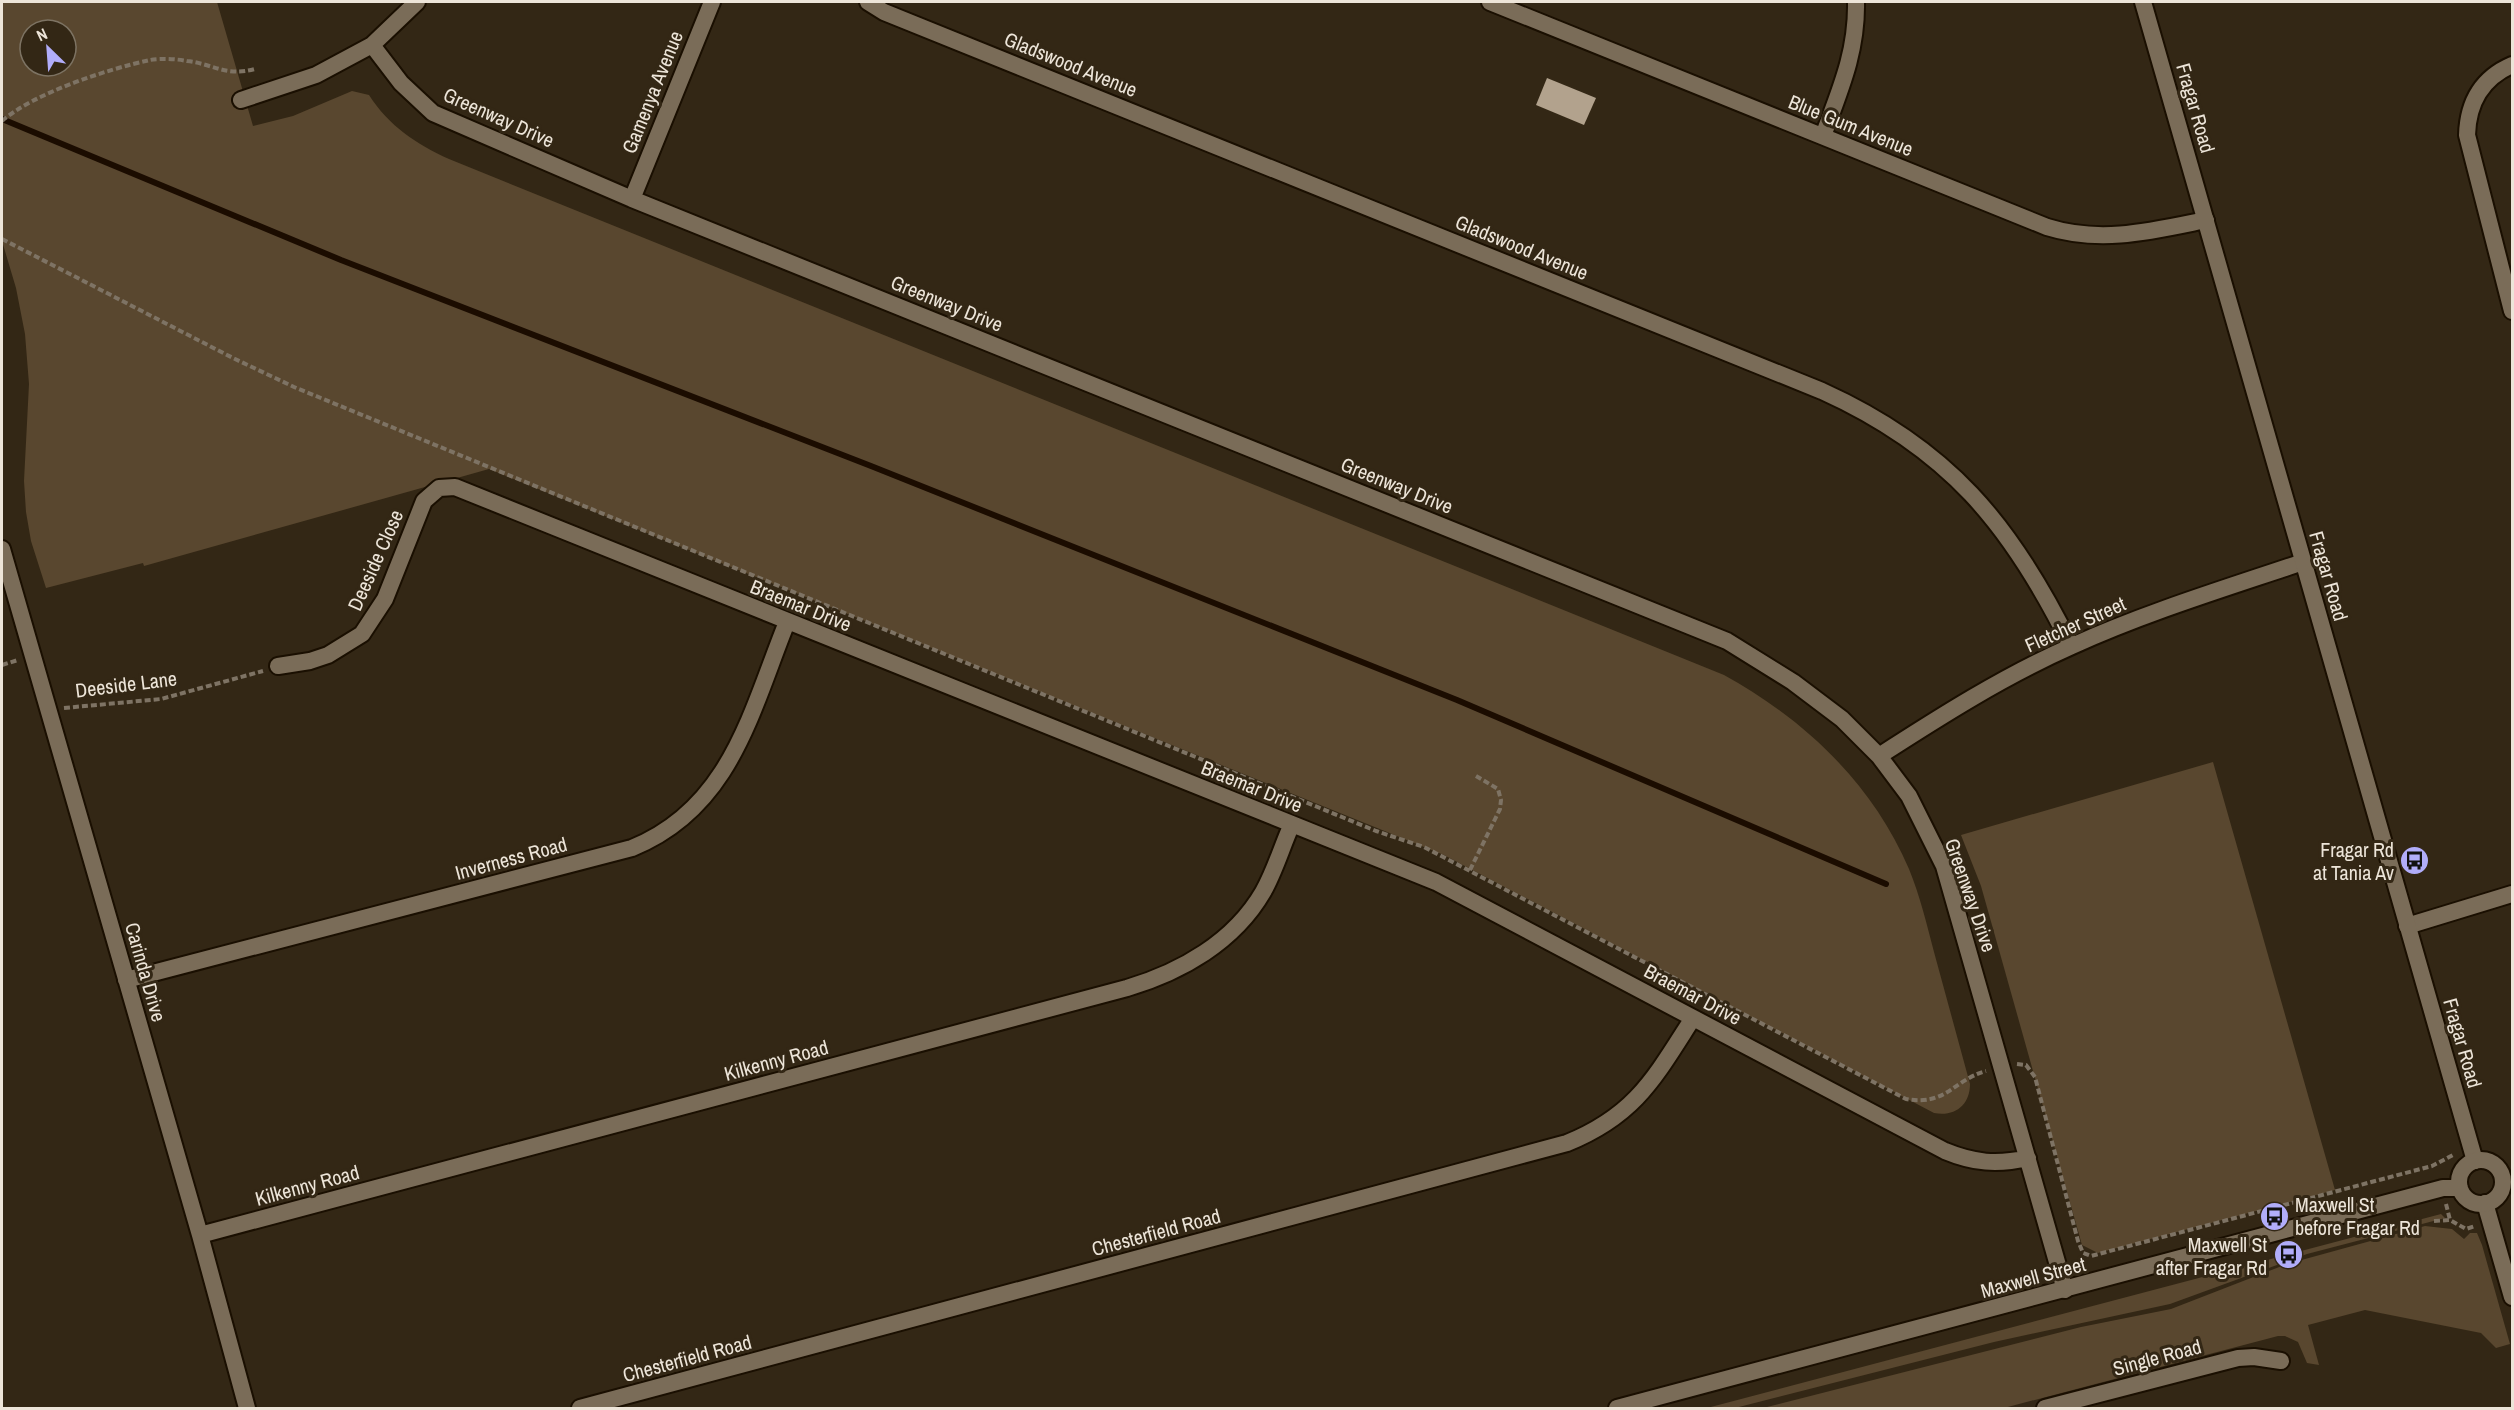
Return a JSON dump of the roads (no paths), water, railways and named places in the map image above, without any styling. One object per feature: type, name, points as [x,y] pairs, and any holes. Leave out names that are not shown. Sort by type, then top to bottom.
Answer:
[{"type":"street","points":[[241,100],[316,75],[372,45],[417,2]]},
{"type":"street","name":"Gamenya Avenue","points":[[632,199],[712,2]]},
{"type":"street","name":"Gladswood Avenue","points":[[868,2],[884,12],[1800,382],[1861,409],[1912,440],[1985,507],[2032,573],[2071,646]]},
{"type":"street","name":"Blue Gum Avenue","points":[[1490,2],[2030,221],[2063,232],[2100,236],[2135,235],[2206,220]]},
{"type":"street","points":[[1823,136],[1848,70],[1853,48],[1856,2]]},
{"type":"street","name":"Fragar Road","points":[[2143,2],[2475,1161]]},
{"type":"street","name":"Greenway Drive","points":[[372,45],[401,83],[432,113],[632,199],[1727,641],[1809,694],[1842,719],[1879,756],[1909,796],[1944,866],[2065,1290]]},
{"type":"street","points":[[2512,65],[2491,77],[2474,99],[2467,120],[2467,135],[2512,310]]},
{"type":"street","name":"Braemar Drive","points":[[439,488],[463,489],[787,622],[1436,882],[1966,1160],[1988,1163],[2028,1158]]},
{"type":"street","name":"Deeside Close","points":[[278,666],[310,661],[328,655],[362,634],[385,599],[424,501],[439,488]]},
{"type":"street","name":"Carinda Drive","points":[[2,549],[200,1235],[247,1408]]},
{"type":"street","name":"Fletcher Street","points":[[1879,756],[1989,688],[2071,646],[2151,614],[2303,562]]},
{"type":"street","name":"Inverness Road","points":[[126,980],[632,848],[649,841],[685,816],[719,780],[734,753],[787,622]]},
{"type":"street","name":"Kilkenny Road","points":[[200,1235],[1127,988],[1164,976],[1200,956],[1244,918],[1264,890],[1292,824]]},
{"type":"street","points":[[2407,926],[2512,894]]},
{"type":"street","name":"Chesterfield Road","points":[[580,1408],[1567,1143],[1600,1128],[1640,1096],[1651,1084],[1693,1018]]},
{"type":"street","points":[[2482,1160],[2495,1165],[2507,1175],[2497,1197],[2484,1203],[2472,1202],[2462,1194],[2460,1188],[2459,1181],[2464,1168],[2475,1161],[2482,1160]]},
{"type":"street","name":"Maxwell Street","points":[[1617,1408],[2443,1188],[2460,1188]]},
{"type":"street","points":[[2484,1203],[2512,1297]]},
{"type":"street","name":"Single Road","points":[[2045,1408],[2238,1358],[2281,1360]]},
{"type":"waterway","points":[[2,119],[341,260],[871,466],[1457,700],[1886,884]]},
{"type":"place","name":"Fragar Rd at Tania Av","points":[[2415,860]]},
{"type":"place","name":"Maxwell St before Fragar Rd","points":[[2274,1216]]},
{"type":"place","name":"Maxwell St after Fragar Rd","points":[[2288,1255]]}]
